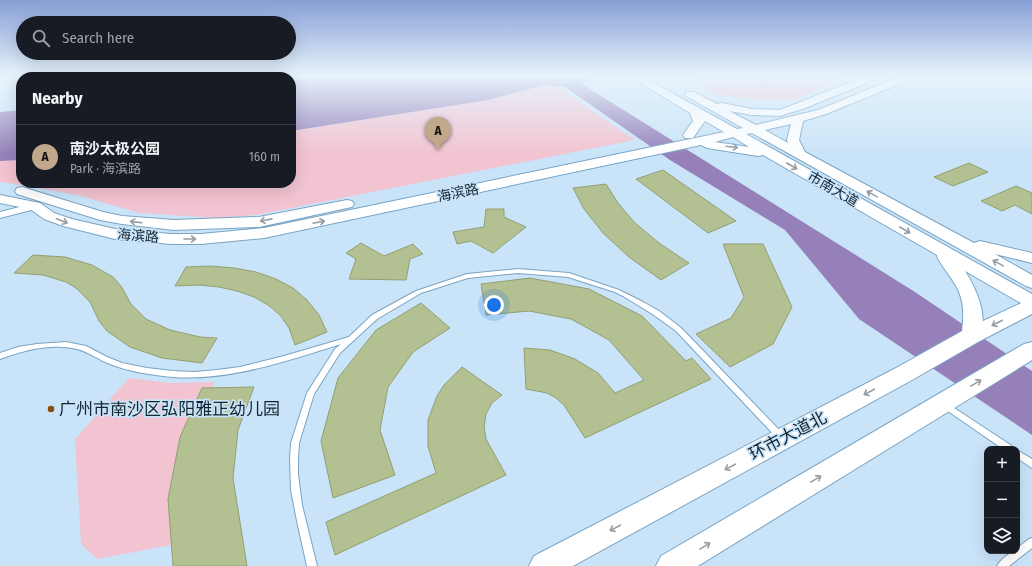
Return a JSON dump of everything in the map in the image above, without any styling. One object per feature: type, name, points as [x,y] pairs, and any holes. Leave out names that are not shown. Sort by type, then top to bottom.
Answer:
[{"type":"main road","name":"环市大道北","points":[[544,566],[1032,304]]},
{"type":"main road","points":[[671,566],[1032,350]]},
{"type":"street","name":"市南大道","points":[[691,102],[700,106]]},
{"type":"street","name":"市南大道","points":[[696,102],[772,154],[1032,304]]},
{"type":"street","name":"海滨路","points":[[0,199],[35,206],[49,216],[68,223],[115,234],[171,239],[232,237],[264,233],[691,139],[811,102]]},
{"type":"street","points":[[754,129],[798,119],[822,112],[845,102]]},
{"type":"street","points":[[772,154],[691,139],[699,121],[700,106],[752,112],[780,113]]},
{"type":"street","points":[[798,119],[793,140],[800,155]]},
{"type":"street","name":"市南大道","points":[[734,127],[754,129],[1032,282]]},
{"type":"street","name":"海滨路","points":[[0,188],[38,196],[60,204],[122,220],[174,225],[230,224],[267,220],[638,150]]},
{"type":"street","points":[[0,215],[35,206]]},
{"type":"street","points":[[956,240],[1032,258]]},
{"type":"street","points":[[937,248],[960,276],[968,291],[973,306],[974,321],[971,336]]},
{"type":"lane","points":[[312,566],[294,487],[295,444],[306,404],[324,369],[348,339],[376,315],[408,296],[441,282],[476,274],[511,271],[546,272],[582,279],[616,290],[648,307],[678,330],[782,439]]},
{"type":"lane","points":[[0,356],[30,347],[54,345],[74,346],[92,350],[105,359],[137,370],[175,374],[217,373],[260,365],[348,339]]},
{"type":"lane","points":[[942,403],[1005,446]]},
{"type":"lane","points":[[1020,456],[1032,464]]},
{"type":"lane","points":[[1002,566],[1032,542]]},
{"type":"shaded area","points":[[296,102],[473,102],[296,130]]},
{"type":"shaded area","points":[[473,102],[580,102],[635,140],[256,215],[216,218],[140,213],[77,195],[37,188],[296,188],[296,130]]},
{"type":"shaded area","points":[[587,102],[611,102],[915,292],[1032,371],[1032,435],[859,319],[785,230],[670,160]]},
{"type":"shaded area","points":[[16,110],[16,160],[0,161],[0,112]]},
{"type":"shaded area","points":[[16,160],[16,184],[0,182],[0,161]]},
{"type":"shaded area","points":[[129,378],[169,383],[214,382],[186,478],[181,543],[97,559],[81,544],[75,439]]},
{"type":"building","points":[[969,163],[988,172],[953,186],[934,177]]},
{"type":"building","points":[[663,170],[736,221],[708,233],[636,179]]},
{"type":"building","points":[[606,184],[618,203],[635,223],[659,243],[689,263],[661,280],[629,257],[603,233],[584,209],[573,188]]},
{"type":"building","points":[[1016,186],[1032,193],[1032,214],[1015,205],[1002,211],[981,201]]},
{"type":"building","points":[[486,209],[504,209],[504,217],[526,227],[493,253],[471,241],[457,244],[453,232],[484,227]]},
{"type":"building","points":[[361,243],[384,256],[413,244],[423,254],[410,259],[406,280],[349,279],[356,259],[346,253]]},
{"type":"building","points":[[723,244],[763,244],[792,307],[773,344],[730,367],[696,334],[731,318],[744,297]]},
{"type":"building","points":[[33,255],[65,257],[92,265],[113,277],[121,286],[131,304],[146,319],[170,330],[200,337],[217,338],[202,363],[162,358],[130,347],[107,331],[99,321],[90,302],[76,288],[66,282],[43,275],[14,273]]},
{"type":"building","points":[[211,266],[256,272],[276,279],[293,288],[307,300],[319,315],[327,332],[295,345],[289,328],[280,315],[268,305],[254,297],[219,287],[199,285],[175,286],[186,267]]},
{"type":"building","points":[[530,278],[589,289],[642,316],[686,361],[692,358],[711,379],[585,438],[564,405],[556,398],[547,393],[526,389],[524,348],[550,350],[575,359],[598,373],[615,393],[644,380],[609,340],[571,319],[529,311],[486,315],[481,284]]},
{"type":"building","points":[[421,303],[450,328],[413,352],[388,387],[380,430],[395,475],[333,498],[321,441],[338,378],[376,330]]},
{"type":"building","points":[[462,367],[502,395],[492,403],[486,414],[484,427],[486,439],[506,475],[335,555],[326,522],[436,473],[428,446],[428,420],[437,396],[444,385]]},
{"type":"building","points":[[254,387],[238,430],[233,478],[247,566],[173,566],[168,499],[180,437],[202,388]]},
{"type":"place","name":"南沙太极公园","points":[[438,150]]},
{"type":"place","name":"广州市南沙区弘阳雅正幼儿园","points":[[51,409]]}]
